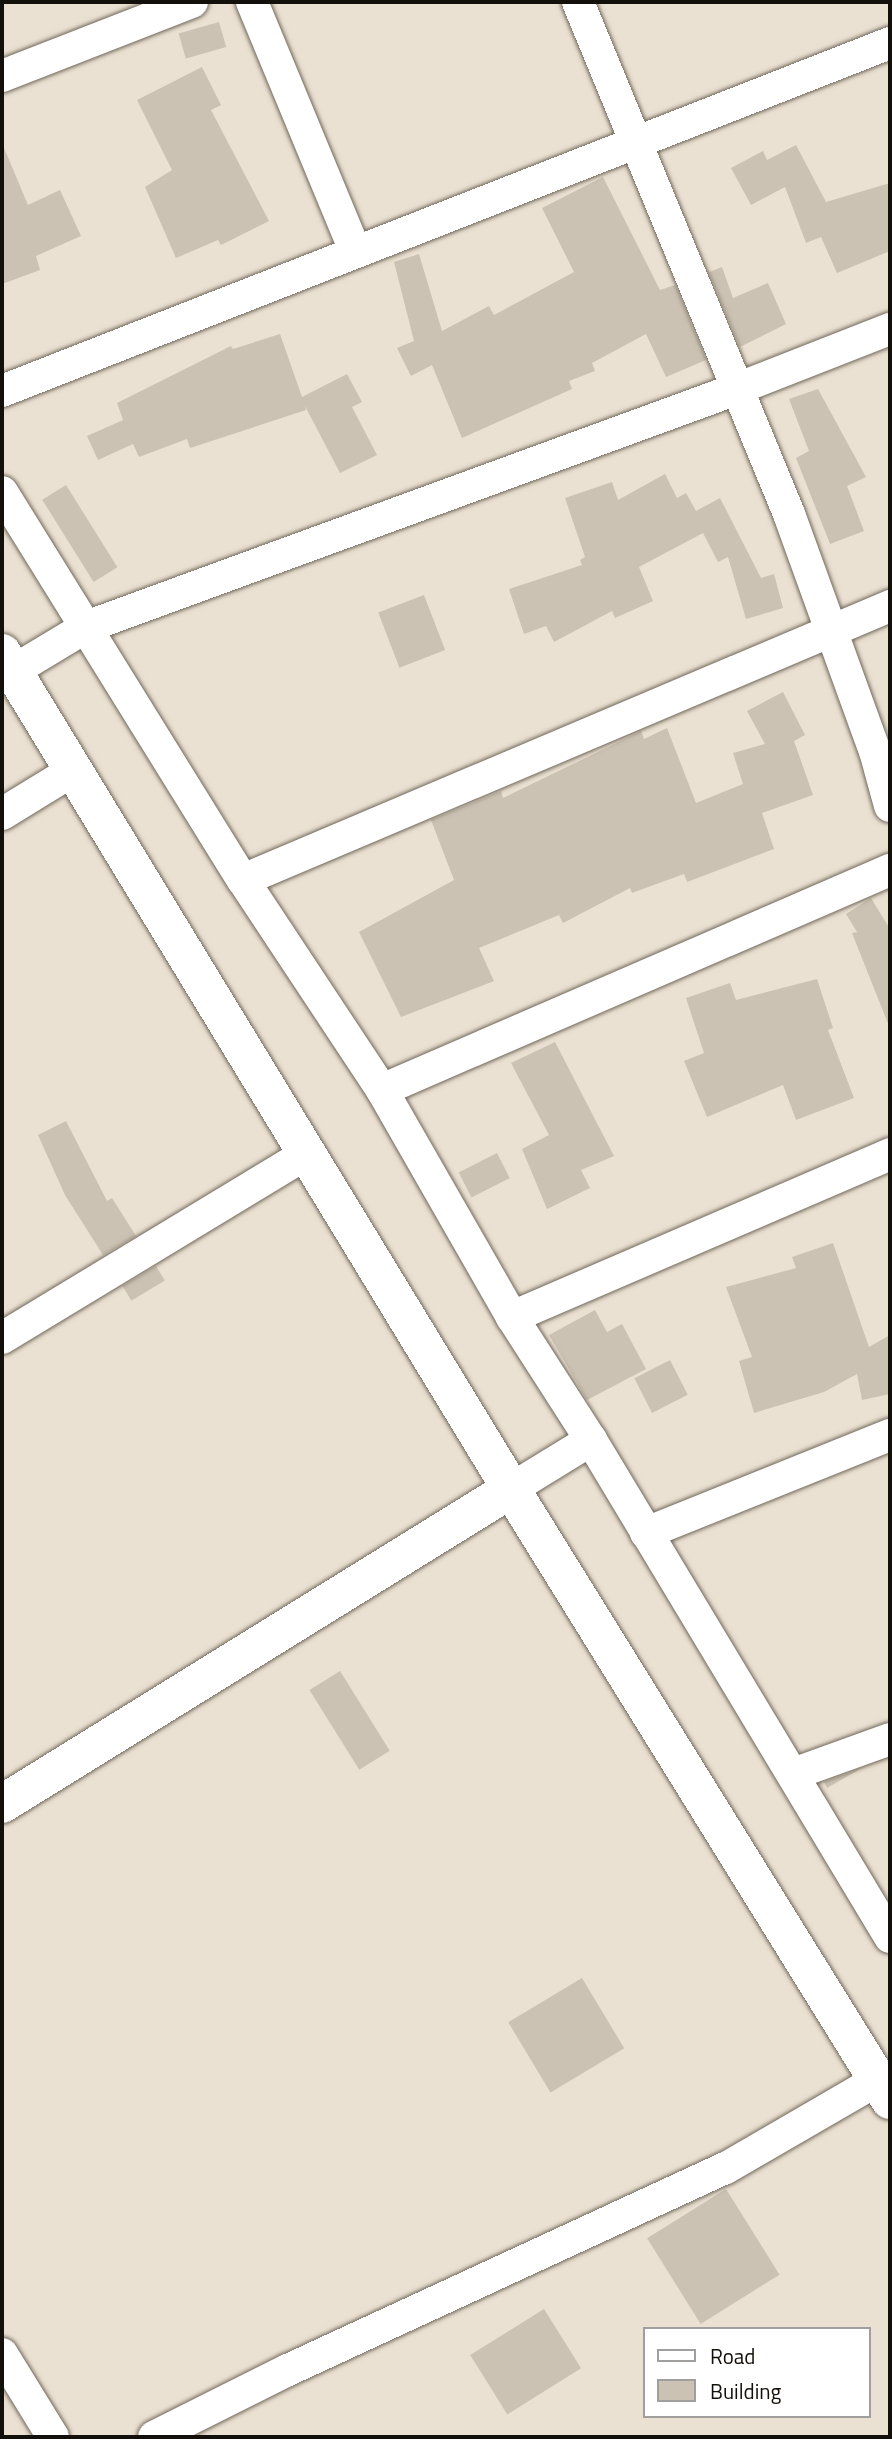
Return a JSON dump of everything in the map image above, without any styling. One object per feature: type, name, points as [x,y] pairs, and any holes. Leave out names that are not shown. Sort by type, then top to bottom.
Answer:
[{"type":"street","points":[[2,76],[192,2]]},
{"type":"street","points":[[252,2],[355,251]]},
{"type":"street","points":[[578,2],[637,141],[734,390],[832,628],[890,806]]},
{"type":"street","points":[[2,391],[890,43]]},
{"type":"street","points":[[154,2437],[313,2358],[726,2168],[884,2090],[511,1489],[7,662],[86,627],[734,390],[890,329]]},
{"type":"street","points":[[2,492],[243,880],[382,1090],[512,1317],[591,1440],[890,1937]]},
{"type":"street","points":[[243,880],[832,628],[890,606]]},
{"type":"street","points":[[2,814],[72,771]]},
{"type":"street","points":[[382,1090],[890,870]]},
{"type":"street","points":[[2,1338],[306,1154]]},
{"type":"street","points":[[512,1317],[890,1154]]},
{"type":"street","points":[[646,1533],[890,1435]]},
{"type":"street","points":[[2,1804],[591,1440]]},
{"type":"street","points":[[793,1774],[890,1739]]},
{"type":"street","points":[[2,2354],[53,2437]]},
{"type":"building","points":[[219,22],[226,47],[186,59],[179,34]]},
{"type":"building","points":[[202,67],[221,105],[211,110],[269,221],[221,245],[218,240],[176,258],[145,187],[172,170],[137,100]]},
{"type":"building","points":[[2,143],[28,205],[60,190],[81,236],[36,256],[40,270],[2,284]]},
{"type":"building","points":[[796,145],[826,202],[890,183],[890,251],[837,273],[821,237],[806,243],[785,187],[751,205],[731,168],[763,151],[767,160]]},
{"type":"building","points":[[603,177],[660,290],[675,285],[706,360],[666,377],[646,334],[592,363],[595,371],[569,381],[572,389],[462,438],[432,365],[411,376],[397,348],[414,341],[394,262],[419,254],[442,331],[489,306],[494,315],[574,272],[542,208]]},
{"type":"building","points":[[722,267],[733,298],[768,283],[786,324],[740,347],[709,272]]},
{"type":"building","points":[[280,334],[302,397],[347,374],[362,402],[352,407],[377,455],[340,473],[305,406],[306,410],[190,448],[187,439],[139,457],[133,444],[98,460],[87,436],[123,420],[117,403],[231,346],[233,349]]},
{"type":"building","points":[[818,389],[866,477],[847,486],[864,531],[830,544],[796,458],[809,451],[789,399]]},
{"type":"building","points":[[665,474],[677,498],[686,493],[696,511],[720,498],[761,578],[774,574],[783,608],[746,619],[728,557],[718,562],[703,533],[639,567],[653,601],[615,618],[612,611],[554,642],[546,626],[524,634],[509,589],[582,565],[580,560],[585,557],[565,498],[612,482],[618,500]]},
{"type":"building","points":[[66,485],[117,567],[94,582],[42,500]]},
{"type":"building","points":[[424,595],[445,650],[399,668],[378,613]]},
{"type":"building","points":[[783,692],[805,735],[794,741],[813,795],[762,813],[774,849],[687,882],[684,874],[632,893],[630,888],[563,923],[559,915],[479,948],[494,981],[401,1017],[359,932],[454,880],[431,820],[501,791],[503,798],[641,731],[644,739],[667,728],[696,803],[743,784],[733,753],[765,744],[747,711]]},
{"type":"building","points":[[871,898],[890,929],[889,1026],[852,933],[857,932],[846,914]]},
{"type":"building","points":[[817,979],[833,1028],[828,1030],[854,1098],[796,1120],[783,1085],[707,1117],[684,1061],[704,1053],[686,998],[730,983],[736,1000]]},
{"type":"building","points":[[555,1042],[614,1156],[581,1170],[590,1188],[547,1209],[522,1149],[549,1135],[511,1063]]},
{"type":"building","points":[[66,1121],[107,1201],[112,1198],[136,1236],[103,1255],[65,1195],[38,1135]]},
{"type":"building","points":[[497,1153],[510,1178],[471,1197],[459,1173]]},
{"type":"building","points":[[833,1243],[869,1347],[890,1335],[890,1394],[862,1400],[857,1374],[824,1392],[754,1413],[739,1361],[752,1357],[726,1287],[796,1268],[792,1257]]},
{"type":"building","points":[[156,1266],[165,1281],[131,1301],[123,1286]]},
{"type":"building","points":[[595,1310],[607,1332],[622,1324],[646,1369],[587,1400],[549,1335]]},
{"type":"building","points":[[670,1360],[688,1395],[652,1413],[634,1378]]},
{"type":"building","points":[[340,1671],[390,1751],[359,1770],[309,1690]]},
{"type":"building","points":[[862,1768],[827,1788],[824,1782]]},
{"type":"building","points":[[582,1978],[624,2048],[551,2093],[508,2022]]},
{"type":"building","points":[[726,2189],[780,2275],[701,2324],[647,2238]]},
{"type":"building","points":[[544,2309],[581,2368],[507,2414],[470,2355]]}]
